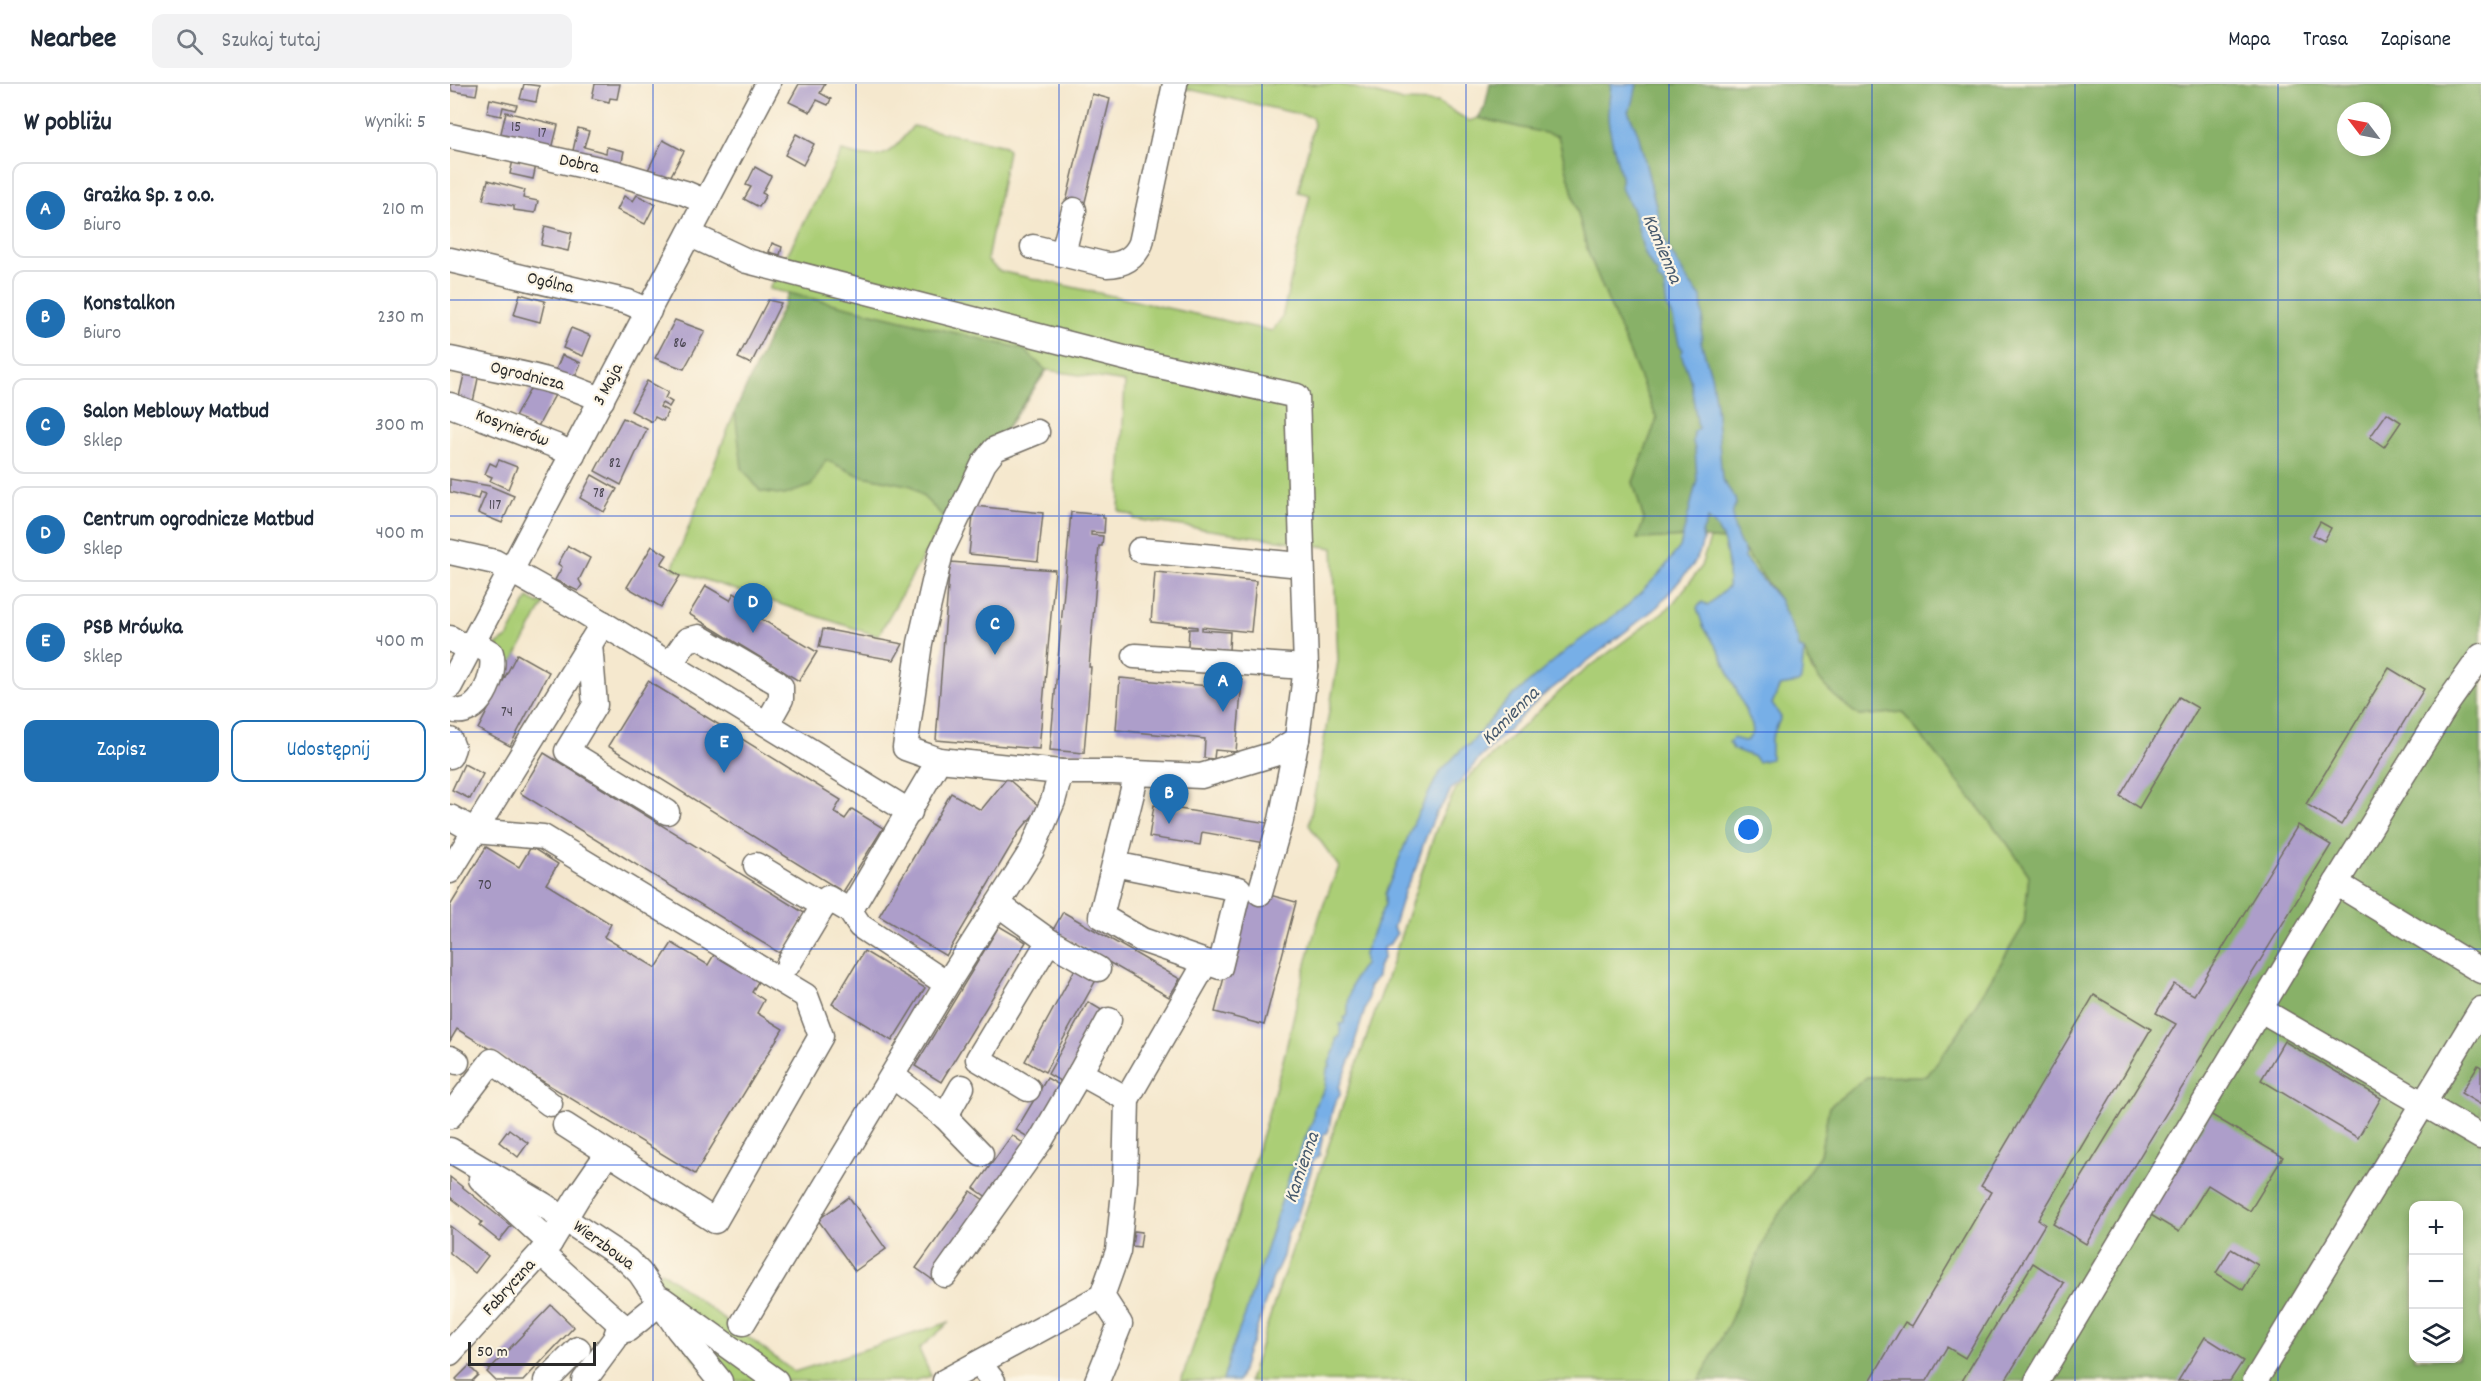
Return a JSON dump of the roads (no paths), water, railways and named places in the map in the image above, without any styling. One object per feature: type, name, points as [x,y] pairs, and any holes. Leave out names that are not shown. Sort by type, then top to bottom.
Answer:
[{"type":"street","name":"3 Maja","points":[[450,686],[464,643],[510,571],[768,84]]},
{"type":"street","points":[[1033,247],[1116,265],[1126,262],[1138,251],[1142,243],[1175,84]]},
{"type":"street","name":"Dobra","points":[[450,136],[616,173],[686,193],[706,202]]},
{"type":"street","points":[[1063,253],[1074,210]]},
{"type":"street","points":[[689,234],[747,261],[1132,360],[1297,396],[1306,667],[1297,739],[1281,820],[1260,892]]},
{"type":"street","name":"Ogólna","points":[[450,260],[628,302],[649,311]]},
{"type":"street","name":"Ogrodnicza","points":[[450,359],[546,380],[585,391],[602,400]]},
{"type":"street","name":"Kosynierów","points":[[450,405],[556,446],[573,455]]},
{"type":"street","points":[[1037,432],[995,449],[984,463],[941,552],[920,643],[905,748],[939,760],[1061,772],[1201,776],[1274,754],[1297,739]]},
{"type":"street","points":[[1140,550],[1301,565]]},
{"type":"street","points":[[451,558],[495,562],[603,623],[910,812]]},
{"type":"street","points":[[450,871],[603,623]]},
{"type":"street","points":[[670,664],[687,640],[699,637],[756,669],[776,682],[783,693],[779,705],[767,724]]},
{"type":"street","points":[[450,709],[460,712],[473,706],[483,695],[491,678],[493,663],[491,653],[464,643]]},
{"type":"street","points":[[590,644],[595,705],[567,751],[667,812]]},
{"type":"street","points":[[1135,656],[1306,667]]},
{"type":"street","points":[[2037,1381],[2336,883],[2450,701],[2481,656]]},
{"type":"street","points":[[450,740],[453,748],[450,756]]},
{"type":"street","points":[[850,911],[939,760]]},
{"type":"street","points":[[743,1323],[947,984],[1032,850],[1044,827],[1061,772]]},
{"type":"street","points":[[1114,864],[1239,889],[1220,967],[1142,940],[1101,916],[1114,864],[1137,773]]},
{"type":"street","points":[[450,817],[475,831],[543,837],[806,996],[821,1036],[715,1221],[565,1125]]},
{"type":"street","points":[[756,865],[824,906]]},
{"type":"street","points":[[2336,883],[2481,972]]},
{"type":"street","points":[[789,963],[828,898],[850,911],[860,926],[947,984]]},
{"type":"street","points":[[998,904],[1049,941],[1098,969]]},
{"type":"street","points":[[1028,1089],[978,1059],[1049,941]]},
{"type":"street","points":[[945,1381],[986,1372],[1102,1296],[1118,1251],[1125,1181],[1127,1099],[1206,962]]},
{"type":"street","points":[[2255,1381],[2481,1009]]},
{"type":"street","points":[[2261,1010],[2481,1137]]},
{"type":"street","points":[[945,1275],[1041,1140],[1109,1020]]},
{"type":"street","points":[[450,1116],[492,1061],[550,1104]]},
{"type":"street","points":[[1080,1074],[1127,1099]]},
{"type":"street","points":[[893,1076],[945,1117],[981,1154]]},
{"type":"street","points":[[945,1117],[962,1087]]},
{"type":"street","name":"Wierzbowa","points":[[454,1153],[499,1188],[564,1218],[627,1260],[720,1381]]},
{"type":"street","name":"Fabryczna","points":[[450,1353],[545,1248],[609,1153]]},
{"type":"street","points":[[499,1188],[545,1248],[627,1330],[658,1299],[676,1306],[776,1381]]},
{"type":"street","points":[[1097,1381],[1120,1324],[1102,1296]]},
{"type":"street","points":[[584,1381],[615,1339],[620,1324]]},
{"type":"street","points":[[546,1381],[578,1348]]},
{"type":"water","name":"Kamienna","points":[[1611,84],[1637,84],[1633,103],[1628,111],[1638,133],[1665,242],[1688,281],[1701,297],[1703,318],[1701,342],[1711,375],[1716,405],[1722,479],[1735,498],[1734,528],[1745,553],[1744,558],[1779,599],[1798,640],[1798,647],[1804,650],[1801,680],[1798,683],[1780,686],[1772,704],[1781,717],[1771,740],[1771,759],[1758,762],[1754,757],[1733,749],[1729,742],[1733,738],[1748,740],[1753,732],[1719,651],[1703,626],[1697,608],[1702,602],[1708,605],[1728,587],[1726,550],[1720,532],[1708,519],[1702,533],[1703,541],[1699,554],[1693,565],[1657,607],[1540,698],[1451,789],[1436,813],[1416,868],[1405,889],[1393,928],[1397,933],[1389,945],[1383,948],[1384,957],[1378,967],[1377,977],[1369,987],[1368,1000],[1355,1041],[1355,1049],[1339,1087],[1340,1095],[1331,1115],[1328,1131],[1323,1136],[1320,1155],[1311,1163],[1312,1167],[1297,1218],[1287,1235],[1283,1256],[1273,1278],[1240,1377],[1238,1381],[1223,1381],[1290,1174],[1313,1120],[1314,1107],[1325,1088],[1327,1069],[1330,1066],[1336,1039],[1340,1036],[1340,1024],[1344,1023],[1344,1018],[1348,1015],[1349,995],[1353,981],[1364,965],[1364,953],[1385,904],[1385,894],[1414,822],[1439,773],[1464,747],[1469,745],[1508,700],[1568,649],[1628,605],[1660,573],[1680,547],[1697,480],[1693,442],[1694,431],[1698,428],[1690,379],[1681,354],[1683,350],[1679,344],[1673,318],[1667,308],[1664,285],[1658,279],[1658,273],[1644,252],[1633,210],[1621,188],[1621,176],[1608,121]]},
{"type":"place","name":"Centrum ogrodnicze Matbud","points":[[753,633]]},
{"type":"place","name":"Salon Meblowy Matbud","points":[[995,655]]},
{"type":"place","name":"Grażka Sp. z o.o.","points":[[1223,712]]},
{"type":"place","name":"PSB Mrówka","points":[[724,773]]},
{"type":"place","name":"Konstalkon","points":[[1169,824]]}]
